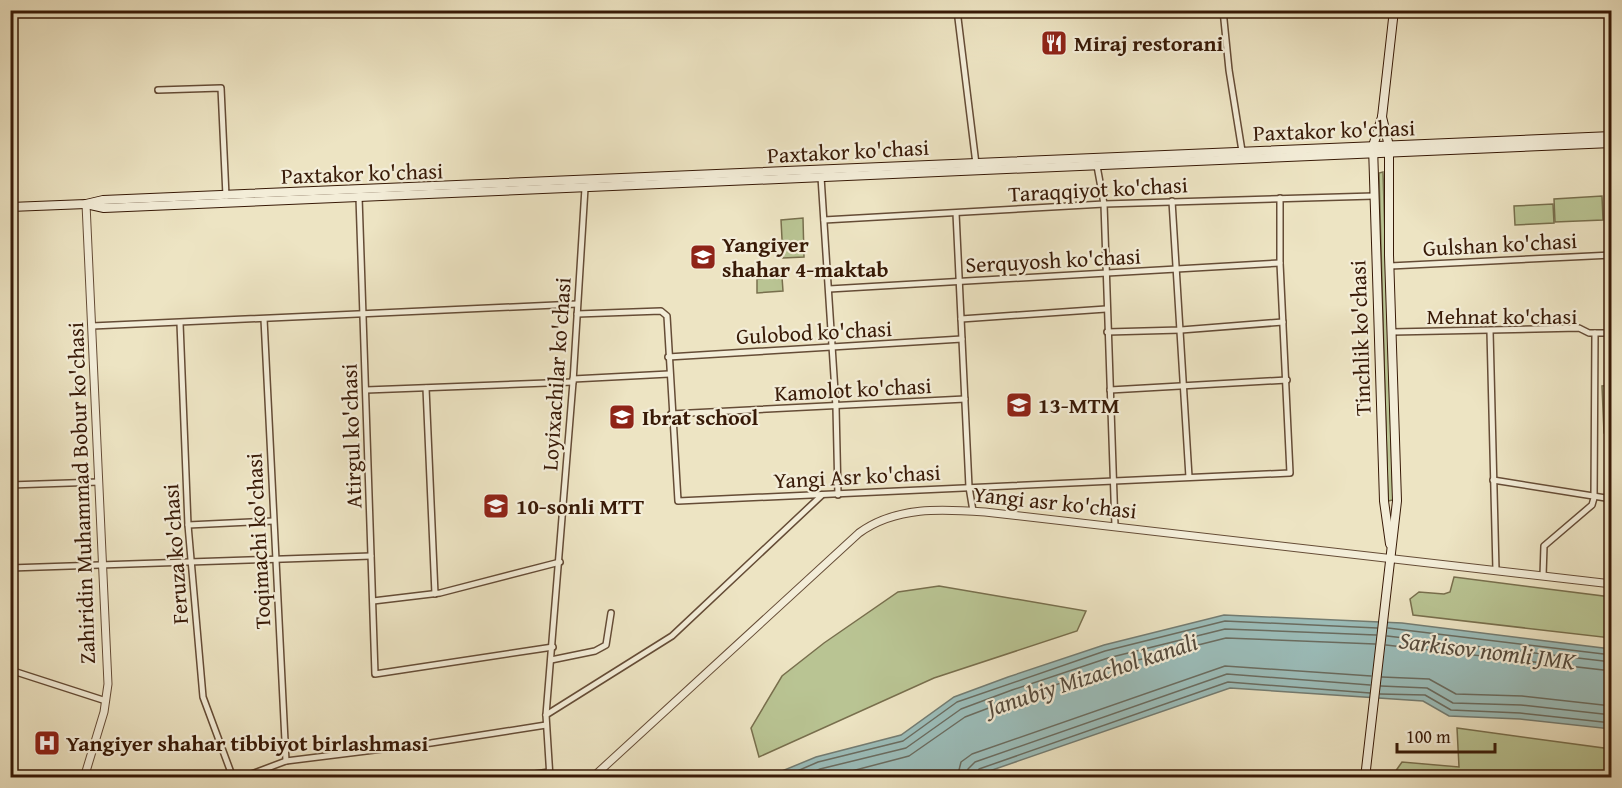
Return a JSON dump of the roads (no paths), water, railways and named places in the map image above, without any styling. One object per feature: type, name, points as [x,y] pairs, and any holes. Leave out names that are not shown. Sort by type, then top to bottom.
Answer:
[{"type":"main road","name":"Tinchlik ko'chasi","points":[[1392,558],[1384,501],[1373,150],[1382,117],[1394,10]]},
{"type":"main road","name":"Tinchlik ko'chasi","points":[[1365,777],[1390,580],[1397,501],[1389,149],[1382,117]]},
{"type":"main road","name":"Paxtakor ko'chasi","points":[[10,207],[86,204],[103,200],[976,166],[1097,166],[1611,136]]},
{"type":"main road","name":"Paxtakor ko'chasi","points":[[1389,149],[1611,143]]},
{"type":"main road","name":"Paxtakor ko'chasi","points":[[86,204],[104,208],[585,188],[821,177],[1242,151],[1373,150]]},
{"type":"street","points":[[957,10],[976,166]]},
{"type":"street","points":[[1223,10],[1229,70],[1242,151]]},
{"type":"street","points":[[158,90],[221,88],[226,196]]},
{"type":"street","points":[[1097,166],[1104,204],[1115,526]]},
{"type":"street","points":[[821,177],[836,407],[838,495]]},
{"type":"street","name":"Loyixachilar ko'chasi","points":[[550,775],[546,715],[560,562],[585,188]]},
{"type":"street","name":"Taraqqiyot ko'chasi","points":[[824,220],[1172,201],[1374,196]]},
{"type":"street","name":"Atirgul ko'chasi","points":[[359,197],[375,675],[553,646]]},
{"type":"street","points":[[1110,390],[1287,380],[1280,262],[1280,198]]},
{"type":"street","points":[[1172,201],[1190,477]]},
{"type":"street","name":"Zahiridin Muhammad Bobur ko'chasi","points":[[84,777],[106,701],[108,684],[86,204]]},
{"type":"street","points":[[956,213],[969,487],[973,511]]},
{"type":"street","name":"Gulshan ko'chasi","points":[[1390,266],[1611,255]]},
{"type":"street","name":"Serquyosh ko'chasi","points":[[829,289],[1280,262]]},
{"type":"street","points":[[92,326],[578,304]]},
{"type":"street","points":[[961,319],[1106,309]]},
{"type":"street","points":[[577,314],[664,312],[671,414]]},
{"type":"street","name":"Toqimachi ko'chasi","points":[[264,319],[286,761]]},
{"type":"street","points":[[1107,333],[1283,322]]},
{"type":"street","name":"Feruza ko'chasi","points":[[180,323],[190,562],[203,697],[233,777]]},
{"type":"street","name":"Mehnat ko'chasi","points":[[1392,332],[1579,328],[1594,333],[1611,333]]},
{"type":"street","points":[[1490,331],[1496,570]]},
{"type":"street","points":[[1543,576],[1544,546],[1592,505],[1594,498],[1594,333]]},
{"type":"street","name":"Gulobod ko'chasi","points":[[668,357],[962,339]]},
{"type":"street","points":[[366,390],[669,374]]},
{"type":"street","name":"Yangi Asr ko'chasi","points":[[671,414],[678,501],[1290,473],[1287,380]]},
{"type":"street","points":[[426,388],[435,594]]},
{"type":"street","name":"Kamolot ko'chasi","points":[[671,414],[965,399]]},
{"type":"street","points":[[1493,480],[1611,499]]},
{"type":"street","points":[[10,485],[99,482]]},
{"type":"street","points":[[546,715],[672,636],[822,495]]},
{"type":"street","name":"Yangi asr ko'chasi","points":[[592,777],[860,533],[876,521],[891,515],[973,511],[1611,584]]},
{"type":"street","points":[[188,525],[273,520]]},
{"type":"street","points":[[10,568],[371,556]]},
{"type":"street","points":[[373,601],[435,594],[560,562]]},
{"type":"street","points":[[552,660],[595,651],[606,645],[611,613]]},
{"type":"street","points":[[10,670],[106,701]]},
{"type":"street","points":[[241,777],[286,761],[431,743],[546,725]]},
{"type":"street","points":[[507,777],[550,775]]},
{"type":"street","points":[[1240,777],[1252,777]]},
{"type":"water","points":[[1224,615],[1402,623],[1611,649],[1611,729],[1520,719],[1449,716],[1423,701],[1230,688],[972,777],[765,778],[816,757],[901,735],[954,697],[1008,677],[1104,645]]},
{"type":"place","name":"Miraj restorani","points":[[1054,43]]},
{"type":"place","name":"Yangiyer shahar 4-maktab","points":[[703,257]]},
{"type":"place","name":"13-MTM","points":[[1019,405]]},
{"type":"place","name":"Ibrat school","points":[[622,417]]},
{"type":"place","name":"10-sonli MTT","points":[[496,506]]},
{"type":"place","name":"Yangiyer shahar tibbiyot birlashmasi","points":[[47,743]]},
{"type":"water label","name":"Sarkisov nomli JMK","points":[[1487,651]]},
{"type":"water label","name":"Janubiy Mizachol kanali","points":[[1092,675]]}]
